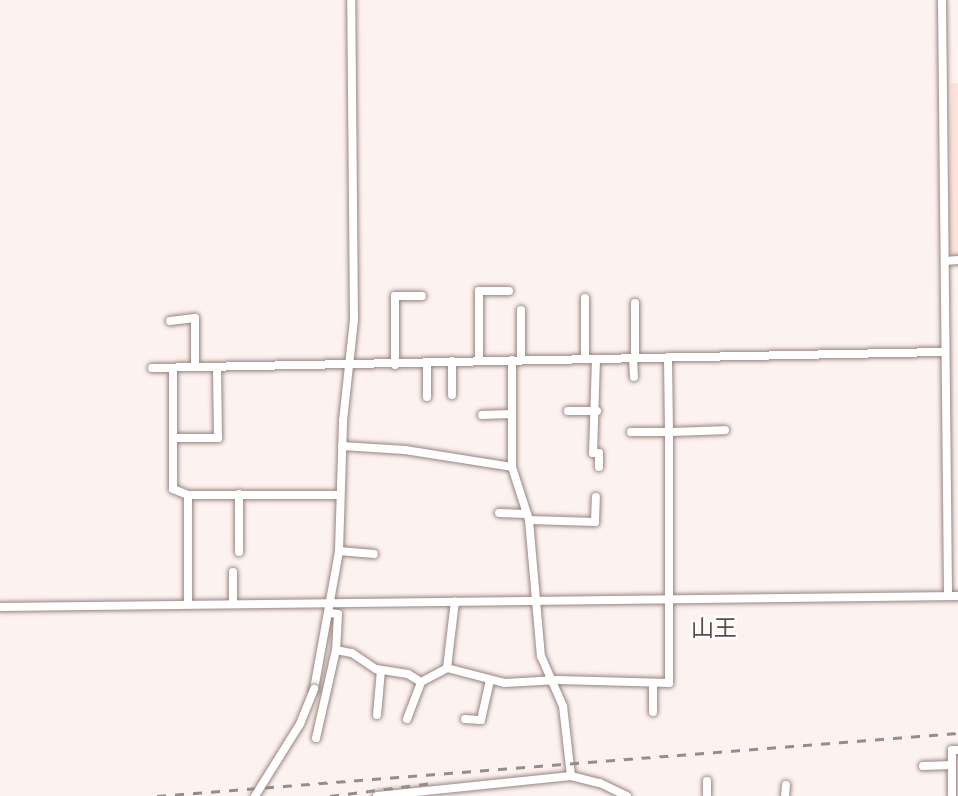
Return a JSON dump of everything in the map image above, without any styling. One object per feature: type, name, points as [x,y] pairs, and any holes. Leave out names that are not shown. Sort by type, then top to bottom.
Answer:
[{"type":"street","points":[[256,796],[300,724],[314,689],[333,603],[339,551],[342,446],[354,319],[351,0]]},
{"type":"street","points":[[0,607],[953,596],[945,352],[942,0]]},
{"type":"street","points":[[944,261],[958,260]]},
{"type":"street","points":[[478,361],[479,291],[509,291]]},
{"type":"street","points":[[395,365],[395,296],[422,296]]},
{"type":"street","points":[[585,298],[585,359]]},
{"type":"street","points":[[634,377],[635,303]]},
{"type":"street","points":[[522,310],[512,415],[512,467],[528,517],[538,600],[541,656],[563,706],[571,776]]},
{"type":"street","points":[[170,321],[195,318],[195,367]]},
{"type":"street","points":[[152,368],[348,367],[427,365],[452,361],[945,352]]},
{"type":"street","points":[[407,719],[421,682],[447,668],[490,680],[653,684],[671,681],[668,357]]},
{"type":"street","points":[[596,359],[597,411],[593,453],[599,453],[599,467]]},
{"type":"street","points":[[452,361],[452,395]]},
{"type":"street","points":[[427,365],[427,397]]},
{"type":"street","points":[[173,438],[218,438],[217,367]]},
{"type":"street","points":[[173,368],[173,489],[188,495],[340,495]]},
{"type":"street","points":[[568,411],[597,411]]},
{"type":"street","points":[[482,415],[512,415]]},
{"type":"street","points":[[631,432],[725,430]]},
{"type":"street","points":[[342,446],[405,450],[512,467]]},
{"type":"street","points":[[239,494],[239,552]]},
{"type":"street","points":[[188,495],[188,604]]},
{"type":"street","points":[[499,513],[595,522],[596,497]]},
{"type":"street","points":[[339,551],[374,554]]},
{"type":"street","points":[[233,572],[233,604]]},
{"type":"street","points":[[447,668],[455,601]]},
{"type":"street","points":[[316,738],[336,650],[338,614],[331,613]]},
{"type":"street","points":[[336,650],[352,653],[381,670],[408,674],[421,682]]},
{"type":"street","points":[[377,715],[381,670]]},
{"type":"street","points":[[465,719],[481,720],[490,680]]},
{"type":"street","points":[[653,684],[653,712]]},
{"type":"street","points":[[953,796],[952,750],[958,750]]},
{"type":"street","points":[[923,765],[952,765]]},
{"type":"street","points":[[377,796],[445,786],[571,776],[600,783],[627,796]]},
{"type":"street","points":[[707,781],[707,796]]},
{"type":"street","points":[[786,785],[786,796]]},
{"type":"street","points":[[445,786],[446,796]]},
{"type":"shaded area","points":[[951,83],[958,83],[958,257],[949,252]]},
{"type":"railway","points":[[157,796],[958,733]]},
{"type":"railway","points":[[330,796],[432,783]]},
{"type":"district","name":"山王","points":[[714,629]]}]
